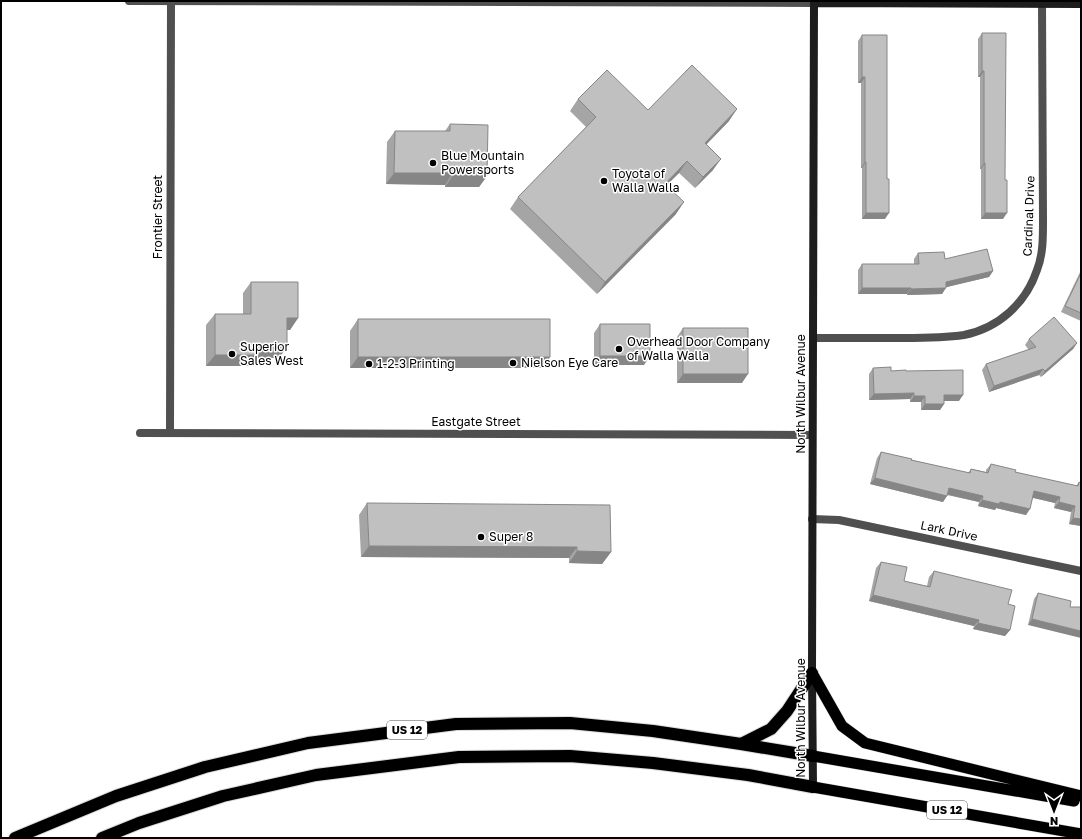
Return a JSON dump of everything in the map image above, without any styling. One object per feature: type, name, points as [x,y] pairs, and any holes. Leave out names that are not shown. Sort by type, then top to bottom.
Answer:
[{"type":"highway","points":[[741,744],[771,729],[787,711],[812,672],[842,726],[865,743],[1081,796]]},
{"type":"highway","name":"US 12","points":[[15,838],[116,796],[205,767],[308,743],[456,724],[570,723],[653,731],[741,744],[1081,802]]},
{"type":"highway","name":"US 12","points":[[102,838],[139,823],[223,796],[316,776],[459,757],[570,756],[669,765],[748,776],[813,786],[1081,834]]},
{"type":"main road","points":[[814,2],[1081,4]]},
{"type":"main road","name":"North Wilbur Avenue","points":[[813,786],[812,435],[814,2]]},
{"type":"street","points":[[129,1],[814,2]]},
{"type":"street","name":"Frontier Street","points":[[170,433],[171,1]]},
{"type":"street","name":"Cardinal Drive","points":[[813,338],[938,338],[965,334],[985,328],[1004,318],[1020,303],[1030,287],[1038,269],[1044,222],[1042,4]]},
{"type":"street","name":"Eastgate Street","points":[[140,433],[812,435]]},
{"type":"street","name":"Lark Drive","points":[[812,519],[838,520],[1081,571]]},
{"type":"building","points":[[982,33],[1006,33],[1005,180],[1007,180],[1007,213],[985,213],[984,71],[982,71]]},
{"type":"building","points":[[862,35],[887,35],[887,179],[889,179],[889,213],[866,213],[865,77],[862,77]]},
{"type":"building","name":"Toyota of Walla Walla","points":[[692,65],[737,109],[705,143],[721,159],[703,177],[687,161],[665,184],[684,202],[605,282],[518,197],[596,117],[578,99],[607,70],[648,110]]},
{"type":"building","name":"Blue Mountain Powersports","points":[[450,124],[488,125],[487,176],[453,175],[453,173],[394,173],[395,131],[450,131]]},
{"type":"building","points":[[987,249],[993,271],[946,282],[946,288],[862,288],[862,264],[919,264],[918,253],[944,252],[945,259]]},
{"type":"building","points":[[1081,273],[1081,313],[1065,306]]},
{"type":"building","points":[[251,282],[298,282],[298,318],[287,318],[287,347],[259,347],[259,355],[215,355],[215,314],[251,314]]},
{"type":"building","points":[[1054,317],[1077,343],[1045,371],[1043,369],[994,386],[986,364],[1036,347],[1029,339]]},
{"type":"building","points":[[358,319],[550,319],[550,357],[358,357]]},
{"type":"building","name":"Overhead Door Company of Walla Walla","points":[[600,324],[650,324],[650,356],[600,356]]},
{"type":"building","points":[[683,328],[748,328],[748,374],[683,374]]},
{"type":"building","points":[[891,367],[891,371],[963,370],[963,395],[944,395],[944,404],[925,404],[925,396],[914,396],[914,393],[874,394],[873,368]]},
{"type":"building","points":[[881,452],[970,473],[971,469],[988,473],[991,464],[1016,470],[1015,472],[1078,486],[1079,482],[1081,483],[1081,519],[1073,518],[1075,506],[1059,502],[1060,497],[1034,491],[1030,509],[1000,502],[999,504],[982,500],[983,496],[949,488],[947,496],[875,478]]},
{"type":"building","name":"Super 8","points":[[367,503],[610,505],[611,552],[577,551],[577,547],[369,546]]},
{"type":"building","points":[[881,562],[907,567],[904,581],[930,587],[934,571],[1012,590],[1008,604],[1015,606],[1010,630],[978,623],[979,620],[873,595]]},
{"type":"building","points":[[1038,593],[1071,601],[1070,607],[1081,607],[1081,631],[1032,619]]},
{"type":"place","name":"Blue Mountain Powersports","points":[[433,163]]},
{"type":"place","name":"Toyota of Walla Walla","points":[[604,181]]},
{"type":"place","name":"Overhead Door Company of Walla Walla","points":[[619,349]]},
{"type":"place","name":"Superior Sales West","points":[[232,354]]},
{"type":"place","name":"Nielson Eye Care","points":[[513,363]]},
{"type":"place","name":"1-2-3 Printing","points":[[369,364]]},
{"type":"place","name":"Super 8","points":[[481,537]]}]
